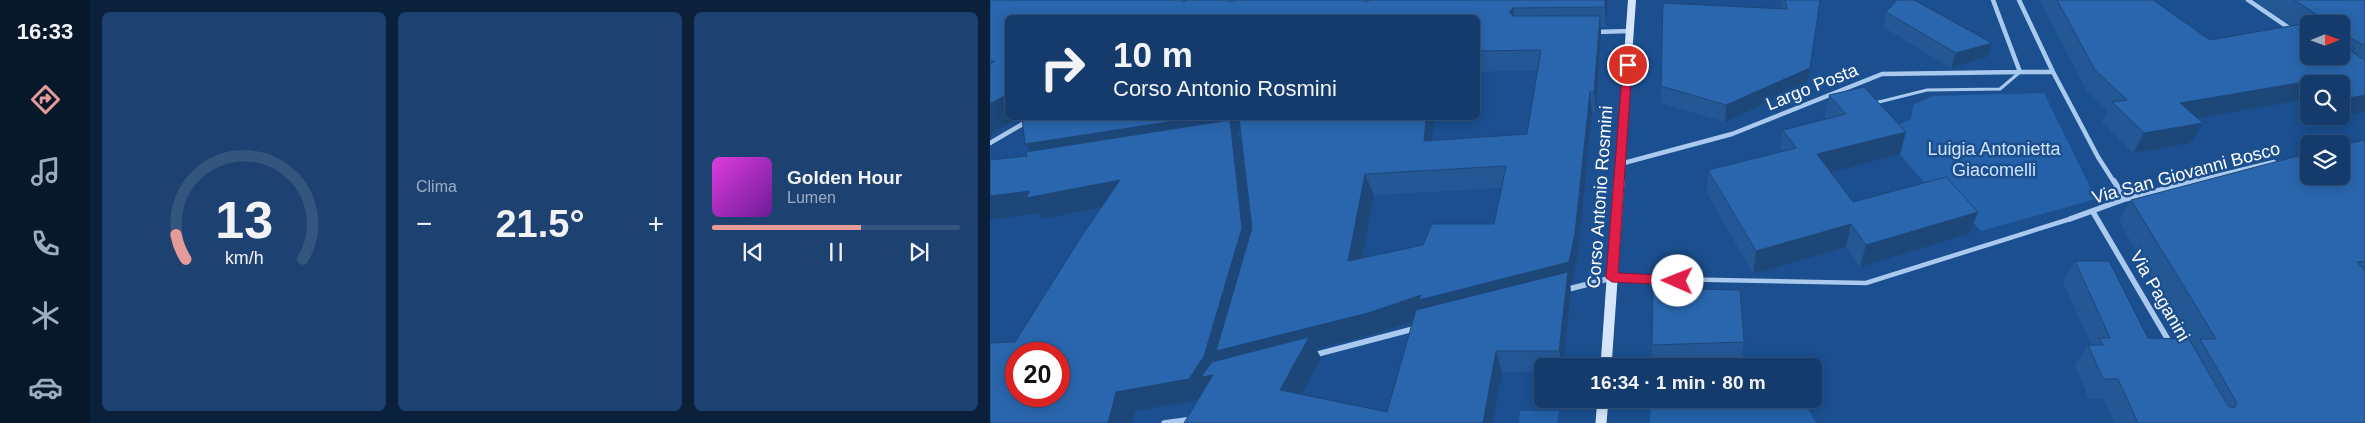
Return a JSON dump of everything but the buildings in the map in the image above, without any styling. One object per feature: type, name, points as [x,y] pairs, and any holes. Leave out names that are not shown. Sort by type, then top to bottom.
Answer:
[{"type":"main road","name":"Corso Antonio Rosmini","points":[[1607,358],[1632,0]]},
{"type":"main road","points":[[1601,423],[1602,408]]},
{"type":"street","points":[[1993,0],[2020,72]]},
{"type":"street","points":[[2019,0],[2053,72],[2098,158],[2125,200]]},
{"type":"street","points":[[2248,0],[2294,31]]},
{"type":"street","points":[[1593,32],[1630,31]]},
{"type":"street","name":"Largo Posta","points":[[1620,164],[1732,134],[1882,74],[2053,72]]},
{"type":"street","points":[[990,143],[1030,120]]},
{"type":"street","name":"Via San Giovanni Bosco","points":[[2070,219],[2125,200],[2280,161]]},
{"type":"street","name":"Via Paganini","points":[[2093,212],[2172,346]]},
{"type":"street","points":[[1560,291],[1612,278]]},
{"type":"street","points":[[1306,357],[1427,325]]},
{"type":"street","points":[[1164,423],[1196,421]]},
{"type":"lane","points":[[1870,104],[1927,90],[2000,89],[2020,72]]},
{"type":"lane","points":[[1612,278],[1866,283],[2070,219]]},
{"type":"green space","name":"Luigia Antonietta Giacomelli","points":[[2044,93],[2096,199],[1981,231],[1972,221],[1961,224],[1881,133],[1911,119],[1913,105],[1932,96]]},
{"type":"green space","points":[[1651,408],[1807,408],[1816,423],[1650,423]]},
{"type":"green space","points":[[1520,411],[1559,411],[1557,423],[1519,423]]},
{"type":"route","points":[[1628,65],[1612,278],[1678,281]]}]
